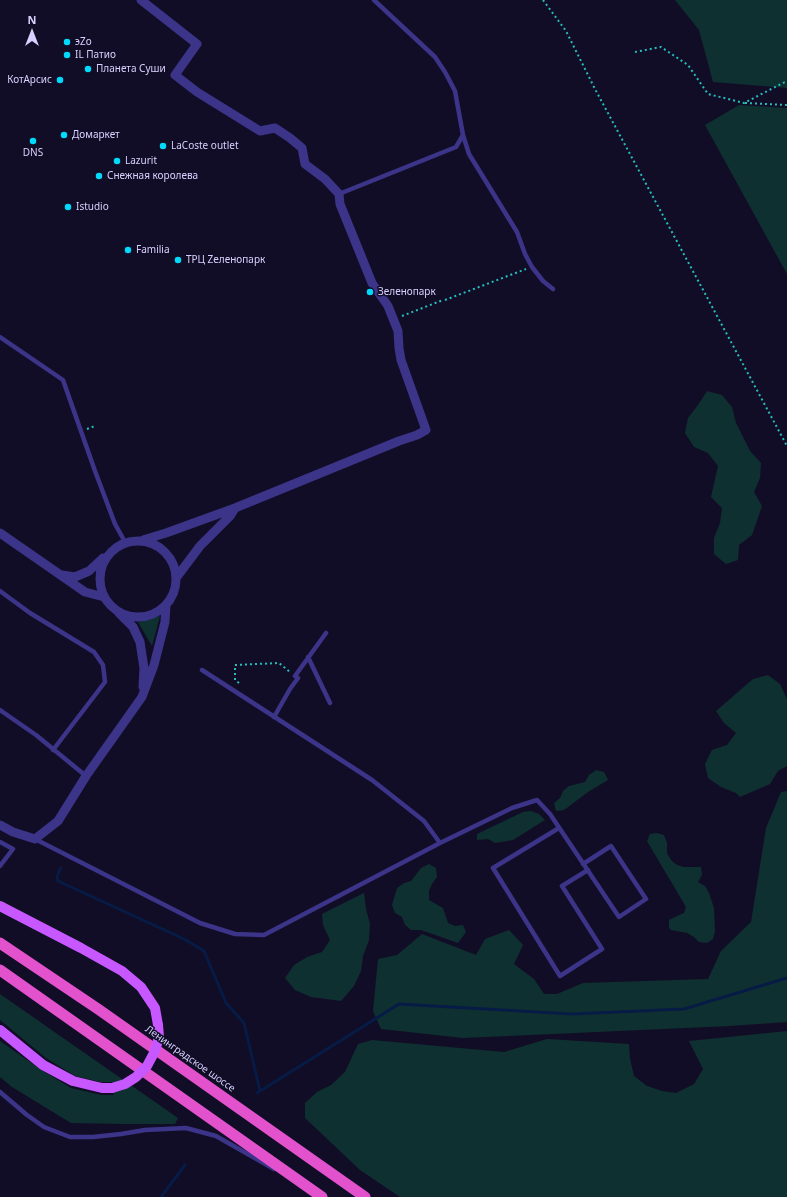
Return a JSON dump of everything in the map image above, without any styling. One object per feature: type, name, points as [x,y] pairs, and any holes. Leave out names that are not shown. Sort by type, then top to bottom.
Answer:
[{"type":"highway","name":"Ленинградское шоссе","points":[[0,943],[98,1009],[365,1197]]},
{"type":"highway","points":[[0,970],[322,1197]]},
{"type":"main road","points":[[0,906],[122,971],[141,987],[155,1008],[159,1037],[156,1051],[147,1066],[136,1077],[124,1084],[112,1088],[102,1088],[73,1081],[43,1065],[0,1030]]},
{"type":"street","points":[[61,575],[75,577],[89,571],[116,547],[125,542],[143,540],[166,533],[235,508],[417,435],[426,430],[401,360],[398,331],[388,306],[372,283],[340,204],[339,194],[326,179],[305,164],[302,148],[290,138],[275,128],[260,131],[197,92],[175,75],[197,44],[141,0]]},
{"type":"street","points":[[176,578],[200,546],[230,516],[235,508]]},
{"type":"street","points":[[0,533],[86,592],[104,597]]},
{"type":"street","points":[[114,608],[126,615],[140,617],[154,613],[166,605],[174,592],[176,578],[174,565],[167,553],[156,545],[143,540]]},
{"type":"street","points":[[109,553],[101,567],[100,582],[104,597],[133,627],[140,642],[144,668],[142,697]]},
{"type":"street","points":[[0,825],[13,832],[35,839],[58,821],[86,776],[142,697],[154,664],[165,622],[166,605]]},
{"type":"lane","points":[[374,0],[437,60],[455,91],[463,135],[470,154],[517,232],[525,254],[532,267],[543,281],[553,289]]},
{"type":"lane","points":[[339,194],[456,146],[463,135]]},
{"type":"lane","points":[[0,337],[63,380],[100,486],[115,524],[125,542]]},
{"type":"lane","points":[[0,591],[30,613],[94,652],[103,665],[105,682],[53,750]]},
{"type":"lane","points":[[274,717],[298,678],[295,676],[326,633]]},
{"type":"lane","points":[[308,657],[330,703]]},
{"type":"lane","points":[[202,670],[372,780],[424,821],[440,843]]},
{"type":"lane","points":[[0,710],[36,735],[86,776]]},
{"type":"lane","points":[[35,839],[200,923],[235,934],[264,935],[440,843],[512,808],[537,800],[550,814],[619,917],[646,899],[610,846],[584,864]]},
{"type":"lane","points":[[559,828],[493,868],[560,976],[602,949],[562,886],[588,870]]},
{"type":"lane","points":[[0,842],[13,849],[0,866]]},
{"type":"lane","points":[[0,1092],[44,1127],[70,1137],[93,1137],[145,1130],[186,1128],[216,1136],[264,1164],[297,1180]]},
{"type":"path","points":[[543,0],[566,31],[598,96],[787,446]]},
{"type":"path","points":[[635,52],[661,46],[688,65],[708,94],[744,103],[787,105]]},
{"type":"path","points":[[744,103],[787,81]]},
{"type":"path","points":[[396,318],[532,267]]},
{"type":"path","points":[[239,683],[235,680],[235,664],[279,662],[295,676]]},
{"type":"green space","points":[[675,0],[787,0],[787,88],[713,82],[699,30]]},
{"type":"green space","points":[[739,105],[787,108],[787,274],[705,125]]},
{"type":"green space","points":[[707,391],[722,395],[732,407],[736,423],[750,451],[761,463],[760,478],[754,492],[762,506],[752,535],[739,545],[738,560],[726,564],[714,554],[714,538],[720,523],[722,508],[711,497],[718,466],[708,453],[694,447],[685,433],[688,418]]},
{"type":"green space","points":[[160,616],[152,646],[138,622]]},
{"type":"green space","points":[[768,675],[780,684],[787,699],[787,766],[778,771],[770,784],[740,797],[736,793],[721,787],[708,778],[705,764],[712,750],[727,745],[736,733],[724,723],[716,711],[753,679]]},
{"type":"green space","points":[[596,770],[604,772],[608,780],[588,792],[564,810],[556,811],[554,803],[560,798],[563,791],[569,786],[585,782],[589,775]]},
{"type":"green space","points":[[787,791],[787,1022],[463,1038],[381,1029],[373,1011],[378,959],[397,955],[422,934],[476,955],[485,939],[509,930],[523,945],[514,964],[534,979],[544,994],[557,994],[583,983],[708,979],[721,951],[751,922],[766,828],[781,792]]},
{"type":"green space","points":[[531,811],[539,814],[545,820],[513,840],[495,843],[488,839],[477,840],[477,834],[523,812]]},
{"type":"green space","points":[[657,833],[664,835],[667,843],[667,853],[671,860],[677,865],[684,867],[701,867],[702,875],[698,882],[705,886],[714,908],[715,931],[713,939],[707,943],[699,942],[687,933],[671,930],[669,928],[669,920],[684,913],[686,907],[647,841],[650,834]]},
{"type":"green space","points":[[429,864],[436,868],[437,877],[429,891],[429,900],[443,908],[448,923],[455,926],[463,925],[466,932],[458,943],[421,930],[411,930],[405,925],[402,917],[395,913],[392,905],[397,888],[404,883],[411,881],[421,868]]},
{"type":"green space","points":[[364,893],[370,924],[369,940],[363,956],[361,971],[354,986],[341,1001],[311,997],[295,990],[285,978],[294,965],[307,957],[322,952],[330,940],[323,925],[322,914]]},
{"type":"green space","points":[[0,994],[178,1118],[175,1124],[71,1123],[12,1087],[0,1077],[0,1041],[43,1071],[71,1088],[101,1095],[114,1095],[112,1082],[101,1082],[75,1076],[46,1058],[0,1020]]},
{"type":"green space","points":[[787,1031],[787,1197],[400,1197],[360,1170],[305,1118],[305,1103],[317,1092],[331,1085],[345,1072],[358,1044],[372,1040],[504,1052],[547,1039],[629,1044],[630,1059],[634,1076],[647,1086],[662,1091],[676,1093],[694,1084],[703,1069],[689,1041]]},
{"type":"waterway","points":[[61,868],[57,876],[58,881],[184,939],[204,951],[226,1003],[244,1023],[260,1091]]},
{"type":"waterway","points":[[257,1093],[399,1004],[572,1014],[684,1009],[787,978]]},
{"type":"waterway","points":[[161,1197],[185,1165]]},
{"type":"place","name":"эZо","points":[[67,42]]},
{"type":"place","name":"IL Патио","points":[[67,55]]},
{"type":"place","name":"Планета Суши","points":[[88,69]]},
{"type":"place","name":"КотАрсис","points":[[60,80]]},
{"type":"place","name":"Домаркет","points":[[64,135]]},
{"type":"place","name":"DNS","points":[[33,141]]},
{"type":"place","name":"LaCoste outlet","points":[[163,146]]},
{"type":"place","name":"Lazurit","points":[[117,161]]},
{"type":"place","name":"Снежная королева","points":[[99,176]]},
{"type":"place","name":"Istudio","points":[[68,207]]},
{"type":"place","name":"Familia","points":[[128,250]]},
{"type":"place","name":"ТРЦ Zеленопарк","points":[[178,260]]},
{"type":"place","name":"Зеленопарк","points":[[370,292]]}]
